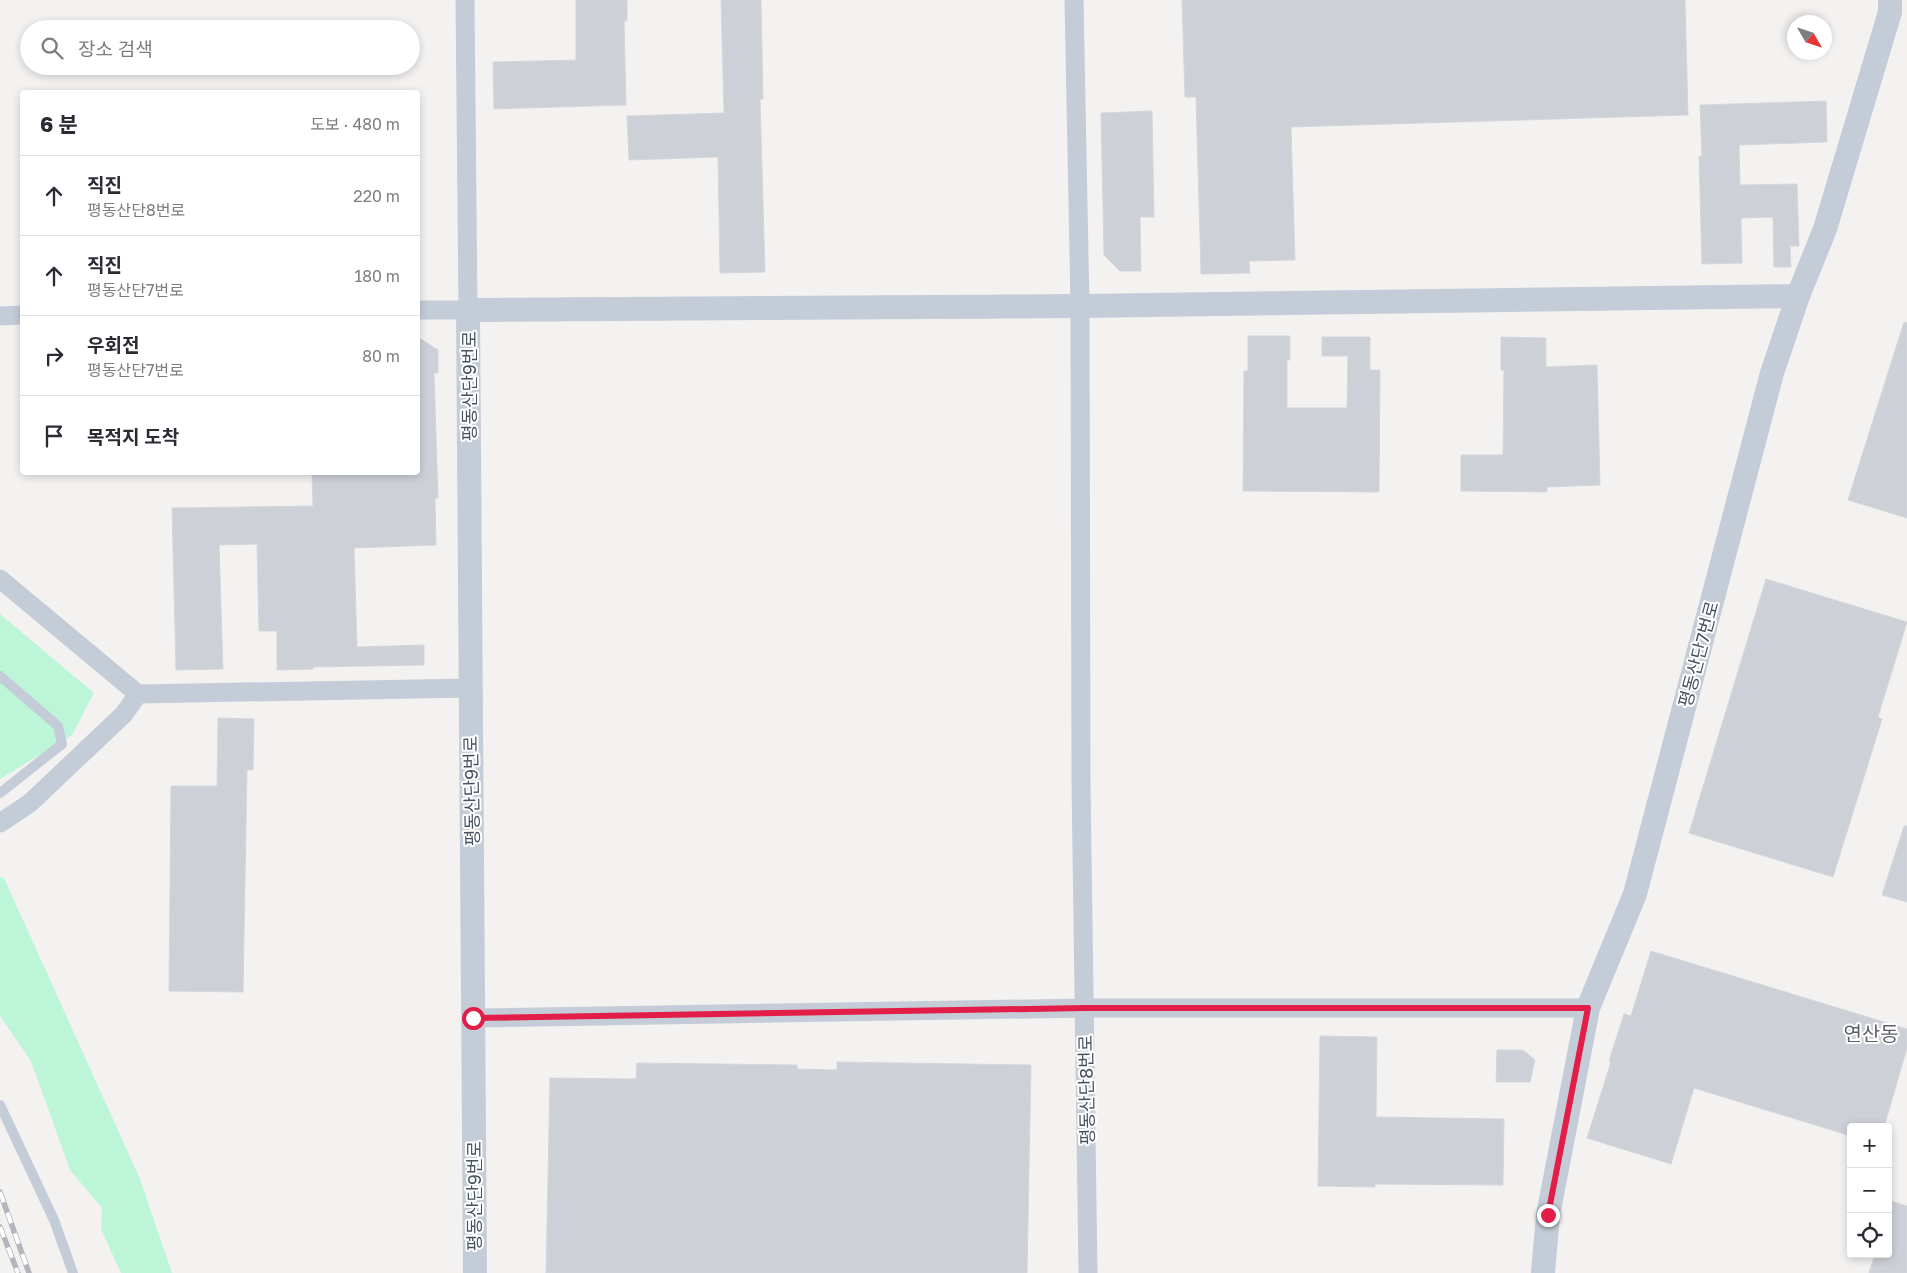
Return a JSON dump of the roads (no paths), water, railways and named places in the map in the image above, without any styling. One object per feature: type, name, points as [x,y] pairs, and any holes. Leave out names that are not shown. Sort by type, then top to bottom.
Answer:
[{"type":"street","points":[[465,0],[468,310]]},
{"type":"street","name":"평동산단8번로","points":[[1074,0],[1080,306],[1080,782],[1088,1273]]},
{"type":"street","name":"평동산단7번로","points":[[1543,1273],[1548,1215],[1588,1008],[1635,894],[1769,383],[1798,296],[1825,229],[1890,12],[1890,0]]},
{"type":"street","points":[[420,310],[1080,306],[1798,296]]},
{"type":"street","name":"평동산단9번로","points":[[468,310],[475,1273]]},
{"type":"street","points":[[0,316],[20,315]]},
{"type":"street","points":[[0,579],[138,694],[470,688]]},
{"type":"street","points":[[0,823],[30,803],[124,714],[138,694]]},
{"type":"street","points":[[473,1018],[1085,1008],[1588,1008]]},
{"type":"lane","points":[[0,676],[58,726],[62,744],[0,793]]},
{"type":"lane","points":[[0,1105],[54,1220],[73,1273]]},
{"type":"railway","points":[[0,1192],[29,1273]]},
{"type":"railway","points":[[0,1227],[18,1273]]},
{"type":"district","name":"연산동","points":[[1871,1033]]}]
